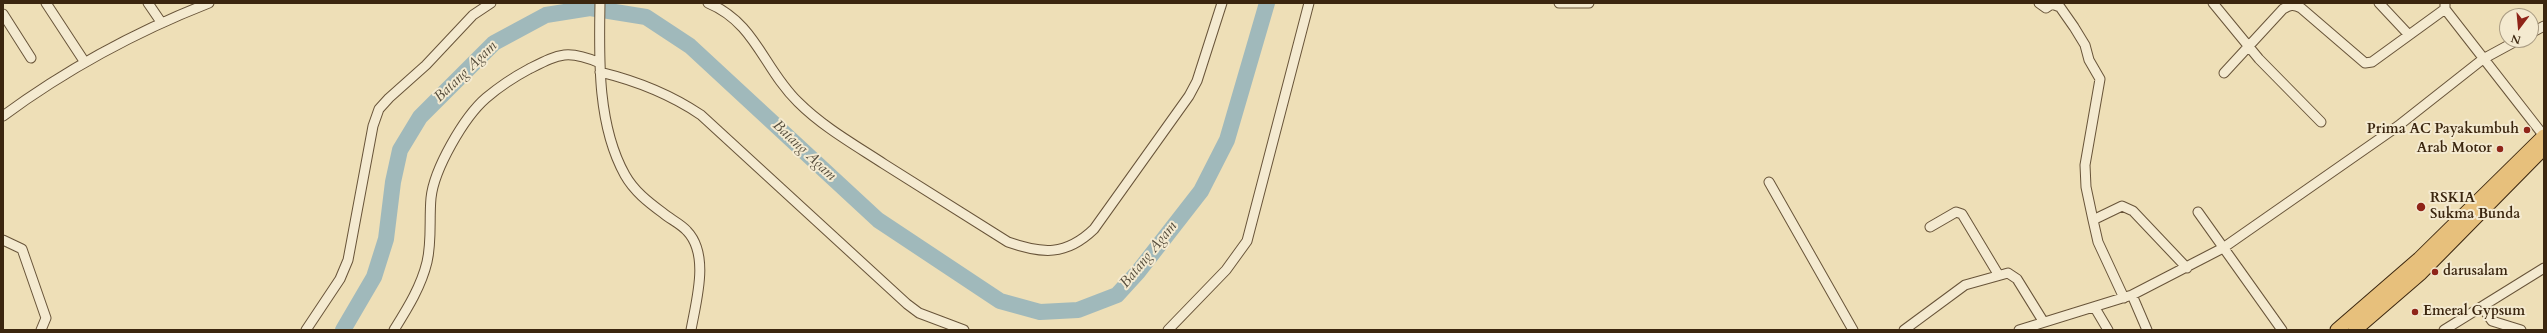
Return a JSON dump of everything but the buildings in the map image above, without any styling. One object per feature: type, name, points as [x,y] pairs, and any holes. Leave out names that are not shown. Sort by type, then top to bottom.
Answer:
[{"type":"highway","points":[[2500,186],[2544,136]]},
{"type":"highway","points":[[2337,330],[2354,327],[2419,258],[2544,148]]},
{"type":"street","points":[[46,3],[84,62]]},
{"type":"street","points":[[148,3],[161,22]]},
{"type":"street","points":[[3,116],[47,84],[84,62],[161,22],[209,3]]},
{"type":"street","points":[[306,330],[340,279],[348,260],[373,126],[379,109],[426,64],[473,15],[491,3]]},
{"type":"street","points":[[600,3],[600,72],[614,154],[625,176],[639,195],[688,231],[696,246],[700,261],[697,296],[691,330]]},
{"type":"street","points":[[708,3],[726,11],[750,34],[771,70],[798,102],[833,131],[1008,242],[1030,249],[1056,250],[1080,242],[1094,230],[1189,96],[1197,81],[1222,3]]},
{"type":"street","points":[[1168,330],[1226,270],[1247,241],[1309,3]]},
{"type":"street","points":[[1559,3],[1589,3]]},
{"type":"street","points":[[2039,3],[2046,8],[2052,4],[2060,7],[2085,45],[2089,60],[2100,79],[2085,165],[2086,188],[2098,242],[2147,330]]},
{"type":"street","points":[[2213,3],[2283,85],[2321,122]]},
{"type":"street","points":[[2379,3],[2409,35]]},
{"type":"street","points":[[2224,74],[2249,46],[2280,6],[2294,5],[2301,8],[2365,63],[2372,62],[2445,6],[2483,59],[2544,136]]},
{"type":"street","points":[[3,14],[31,58]]},
{"type":"street","points":[[2019,330],[2029,328],[2043,321],[2095,308],[2128,297],[2187,268],[2223,248],[2398,126],[2483,59],[2503,48]]},
{"type":"street","points":[[394,330],[409,306],[427,262],[431,197],[441,165],[472,114],[485,98],[514,77],[559,54],[578,54],[600,62]]},
{"type":"street","points":[[600,72],[663,92],[701,115],[907,304],[919,313],[964,330]]},
{"type":"street","points":[[1769,182],[1853,330]]},
{"type":"street","points":[[2093,220],[2122,206],[2126,206],[2187,268]]},
{"type":"street","points":[[1930,227],[1956,212],[1962,214],[1998,274]]},
{"type":"street","points":[[2198,212],[2282,330]]},
{"type":"street","points":[[3,240],[22,249],[46,318],[41,330]]},
{"type":"street","points":[[2444,330],[2544,268]]},
{"type":"street","points":[[1904,330],[1965,285],[1998,274],[2008,273],[2018,279],[2043,321]]},
{"type":"street","points":[[2482,307],[2492,321],[2521,330]]},
{"type":"street","points":[[2095,308],[2108,330]]},
{"type":"waterway","name":"Batang Agam","points":[[343,330],[374,277],[386,239],[393,182],[400,150],[420,117],[494,43],[546,15],[590,8],[646,17],[690,46],[878,220],[1000,301],[1040,312],[1078,310],[1117,295],[1138,272],[1201,191],[1227,140],[1267,3]]},
{"type":"place","name":"Prima AC Payakumbuh","points":[[2527,130]]},
{"type":"place","name":"Arab Motor","points":[[2500,149]]},
{"type":"place","name":"RSKIA Sukma Bunda","points":[[2421,207]]},
{"type":"place","name":"darusalam","points":[[2435,272]]},
{"type":"place","name":"Emeral Gypsum","points":[[2415,312]]}]
